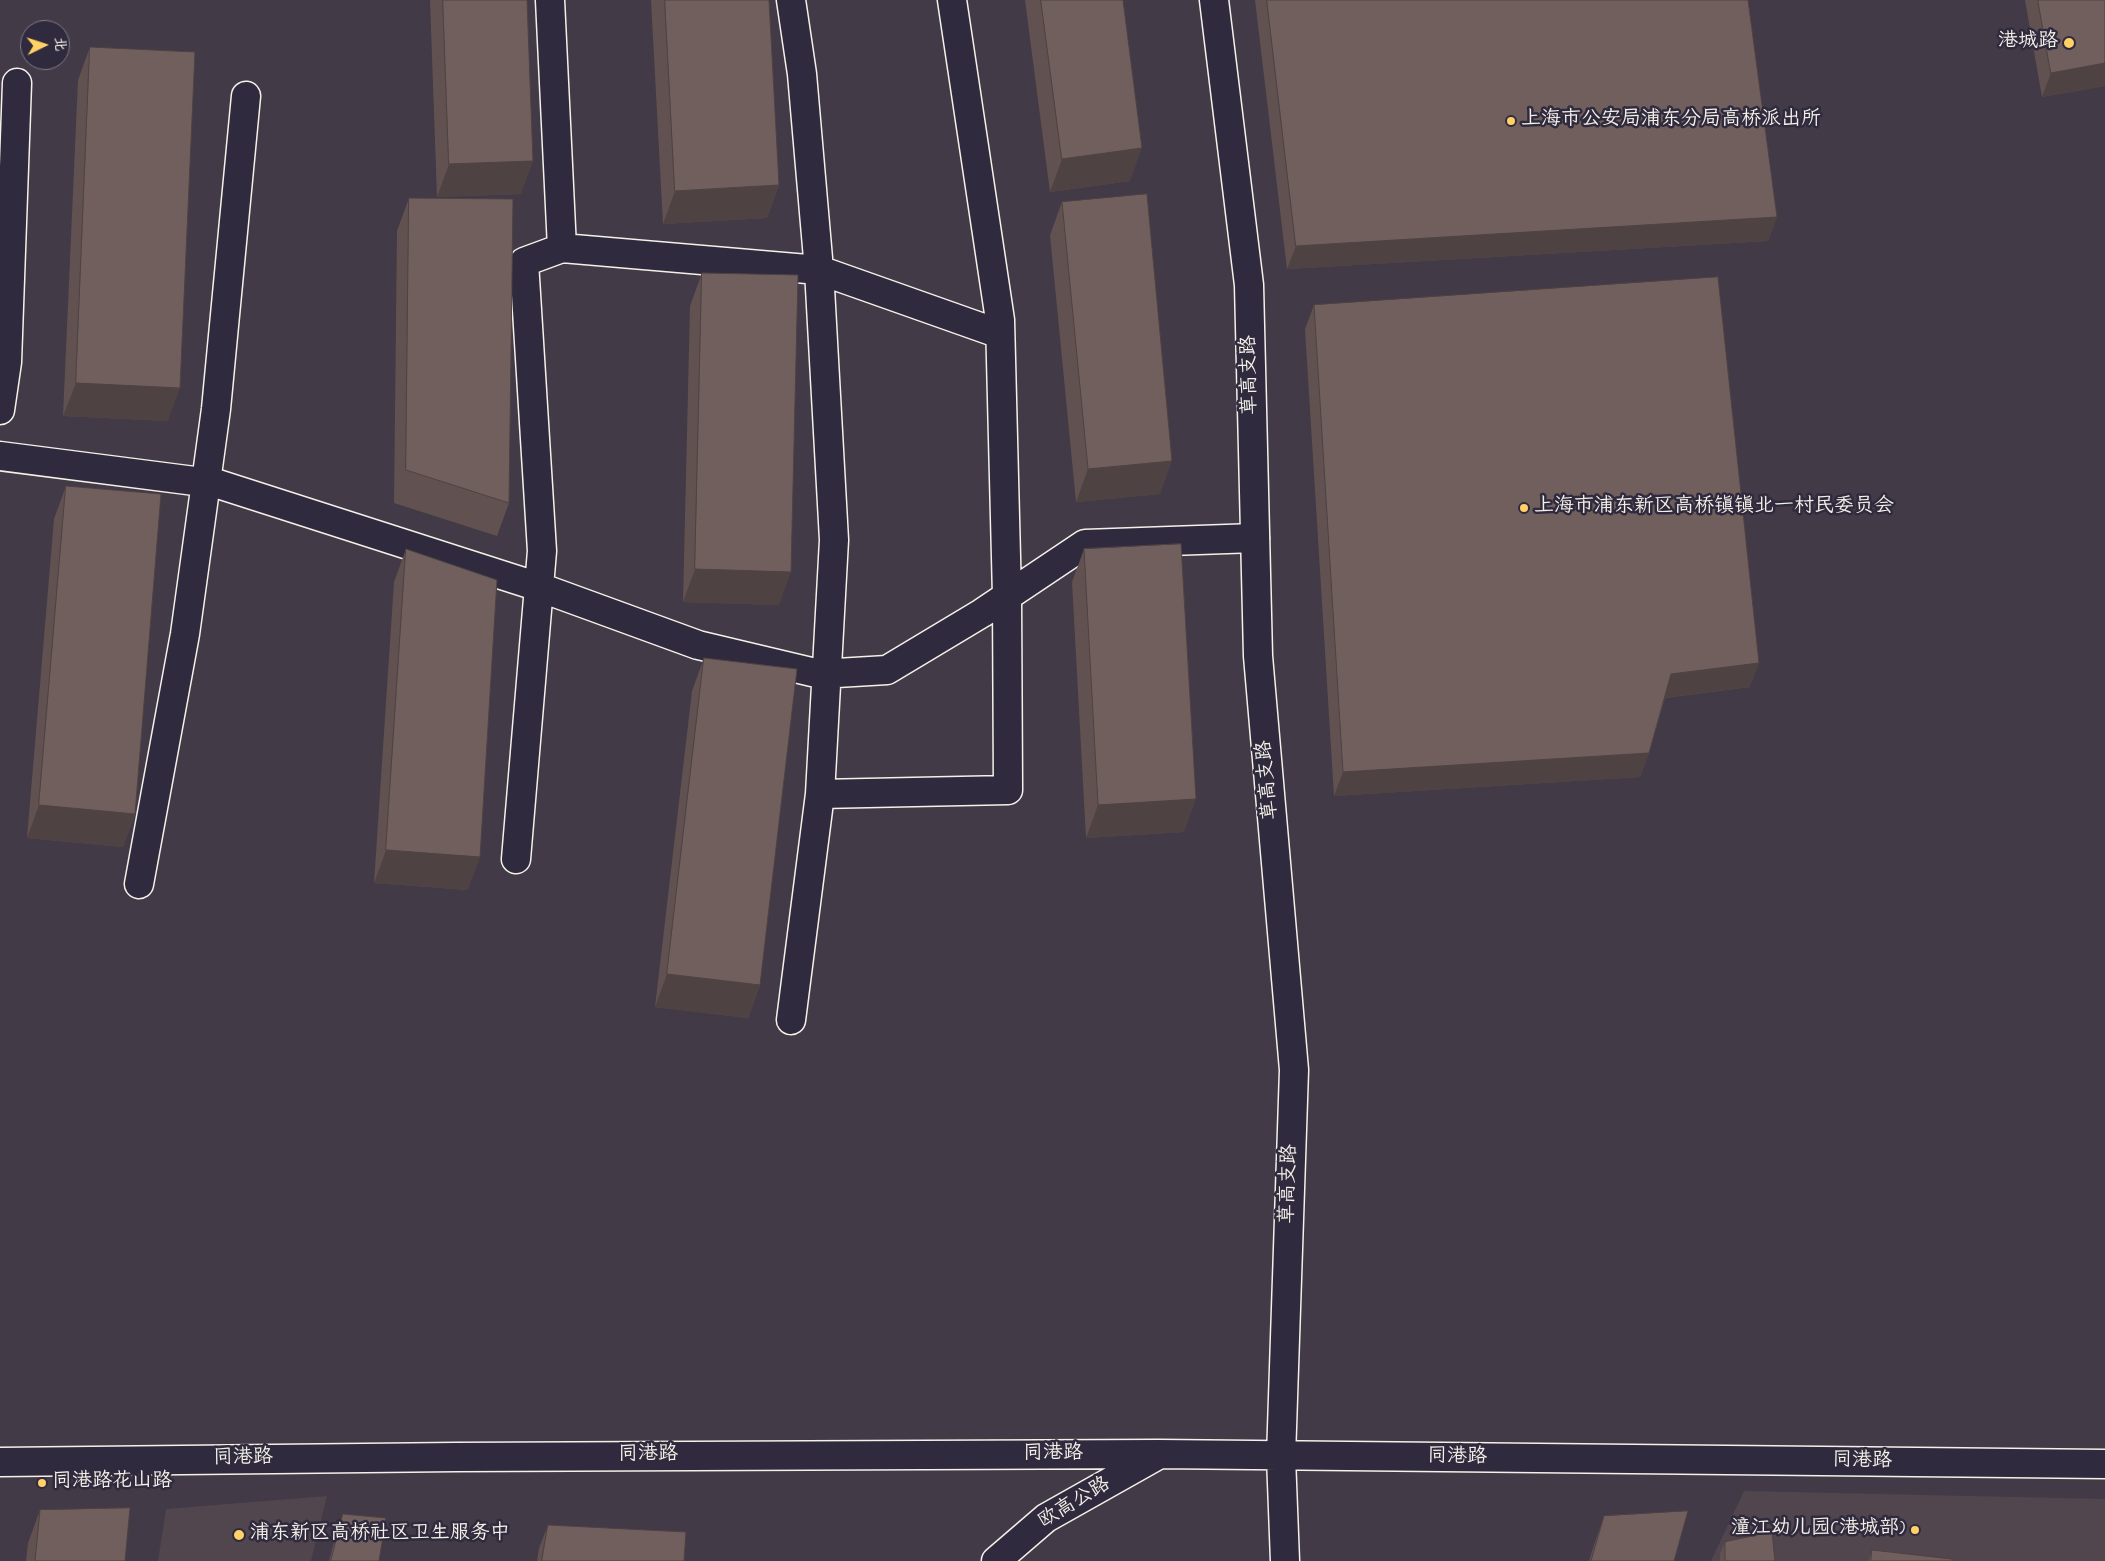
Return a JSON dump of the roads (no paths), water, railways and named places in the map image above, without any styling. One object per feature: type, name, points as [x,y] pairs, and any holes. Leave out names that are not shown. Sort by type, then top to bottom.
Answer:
[{"type":"street","points":[[550,0],[562,248]]},
{"type":"street","points":[[791,0],[802,74],[819,270],[834,540],[820,794],[792,1020]]},
{"type":"street","points":[[820,794],[1008,790],[1008,596],[1000,320],[952,0]]},
{"type":"street","name":"草高支路","points":[[1214,0],[1249,285],[1258,656],[1294,1070],[1280,1457],[1285,1561]]},
{"type":"street","points":[[0,410],[8,362],[17,83]]},
{"type":"street","points":[[139,884],[185,634],[216,409],[246,96]]},
{"type":"street","points":[[516,859],[542,551],[524,262],[562,248],[819,270],[1000,334]]},
{"type":"street","points":[[0,456],[218,484],[539,587],[698,645],[820,674],[887,670],[1008,596],[1085,544],[1255,538]]},
{"type":"street","name":"同港路","points":[[0,1462],[456,1457],[1160,1454],[1280,1457],[2105,1464]]},
{"type":"street","name":"欧高公路","points":[[996,1561],[1046,1518],[1160,1454]]},
{"type":"place","name":"港城路","points":[[2069,43]]},
{"type":"place","name":"上海市公安局浦东分局高桥派出所","points":[[1511,121]]},
{"type":"place","name":"上海市浦东新区高桥镇镇北一村民委员会","points":[[1524,508]]},
{"type":"place","name":"同港路花山路","points":[[42,1483]]},
{"type":"place","name":"潼江幼儿园(港城部)","points":[[1915,1530]]},
{"type":"place","name":"浦东新区高桥社区卫生服务中","points":[[239,1535]]}]
